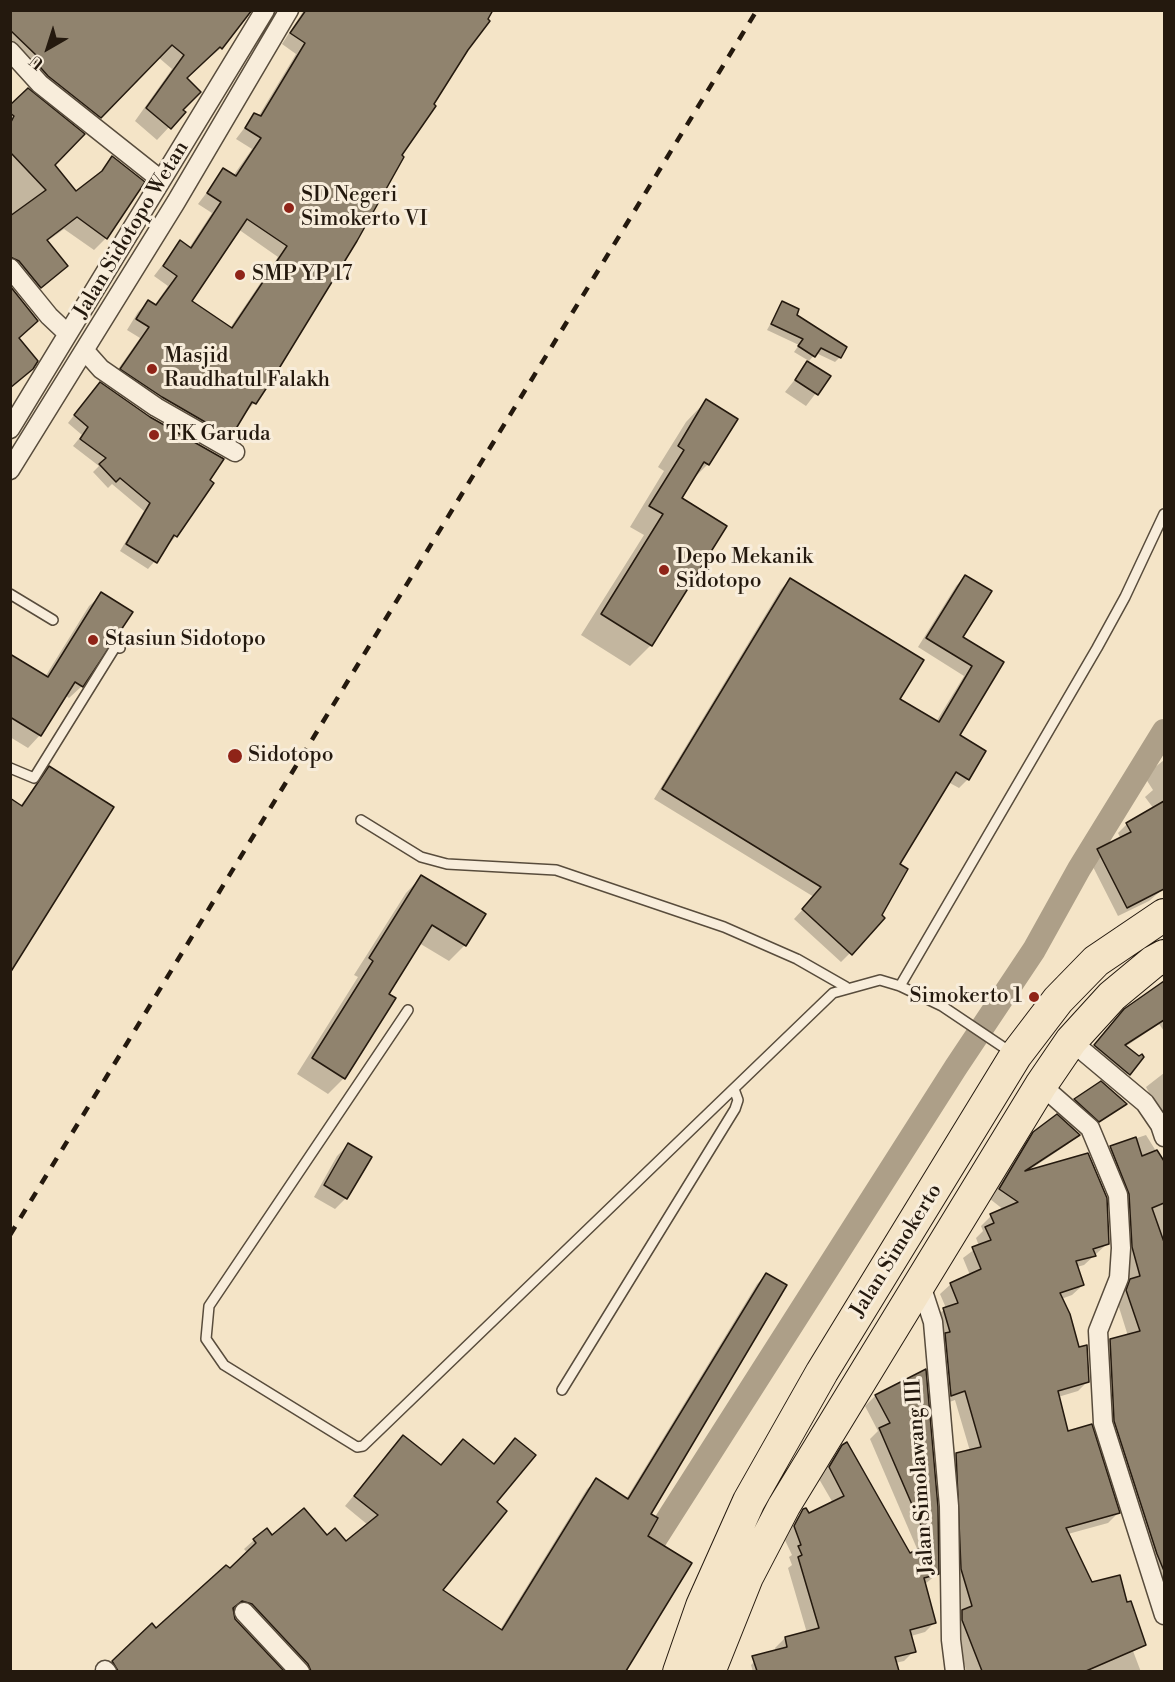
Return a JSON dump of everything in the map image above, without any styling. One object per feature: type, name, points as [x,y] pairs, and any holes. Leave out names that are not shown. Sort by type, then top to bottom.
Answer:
[{"type":"highway","name":"Jalan Simokerto","points":[[679,1671],[692,1634],[749,1501],[1005,1049],[1096,961],[1164,915]]},
{"type":"highway","name":"Jalan Simokerto","points":[[713,1668],[747,1577],[784,1506],[1041,1085],[1071,1041],[1112,996],[1153,962],[1164,956]]},
{"type":"street","name":"Jalan Sidotopo Wetan","points":[[13,418],[68,334],[266,10]]},
{"type":"street","name":"Jalan Sidotopo Wetan","points":[[10,470],[85,351],[289,10]]},
{"type":"street","points":[[10,51],[40,84],[161,180]]},
{"type":"street","points":[[10,268],[49,316],[68,334]]},
{"type":"street","points":[[85,351],[101,369],[156,407],[236,452]]},
{"type":"street","points":[[1071,1041],[1145,1103],[1160,1125],[1164,1137]]},
{"type":"street","points":[[1041,1085],[1090,1128],[1118,1195],[1121,1248],[1119,1278],[1098,1331],[1103,1423],[1164,1615]]},
{"type":"street","name":"Jalan Simolawang III","points":[[920,1282],[933,1322],[949,1506],[951,1640],[956,1671]]},
{"type":"street","points":[[244,1612],[300,1671]]},
{"type":"street","points":[[692,1634],[713,1668]]},
{"type":"lane","points":[[900,986],[1097,648],[1125,597],[1164,514]]},
{"type":"lane","points":[[10,594],[53,620]]},
{"type":"lane","points":[[10,768],[34,778],[114,649],[120,648]]},
{"type":"lane","points":[[361,820],[421,857],[447,864],[556,870],[724,927],[797,959],[846,987]]},
{"type":"lane","points":[[408,1010],[209,1306],[206,1339],[224,1365],[357,1447],[363,1446],[833,993],[846,987],[880,980],[900,986],[928,998],[1005,1049]]},
{"type":"lane","points":[[562,1390],[735,1110],[738,1100],[734,1089]]},
{"type":"building","points":[[10,10],[252,10],[222,49],[220,47],[187,78],[201,92],[183,110],[186,112],[171,129],[146,108],[184,55],[172,45],[101,118],[48,76],[33,59],[36,55],[10,30]]},
{"type":"building","points":[[306,10],[493,10],[488,19],[490,21],[468,50],[434,104],[436,106],[402,155],[404,157],[357,241],[275,375],[256,404],[252,402],[231,437],[162,397],[120,369],[149,327],[136,319],[148,300],[156,305],[177,276],[163,266],[180,240],[191,248],[221,202],[207,193],[223,168],[236,176],[261,138],[245,128],[254,113],[261,116],[305,43],[290,33]],"holes":[[[247,219],[287,246],[232,328],[192,301]]]},
{"type":"building","points":[[28,88],[85,134],[55,165],[76,191],[102,171],[112,156],[145,182],[107,239],[77,217],[47,240],[68,266],[41,288],[19,261],[10,257],[10,216],[46,190],[10,152],[10,124],[14,116],[10,113],[10,105]]},
{"type":"building","points":[[10,286],[38,321],[19,338],[38,361],[33,369],[10,388]]},
{"type":"building","points":[[782,301],[799,309],[797,315],[847,347],[841,358],[821,348],[815,357],[798,346],[803,339],[771,324]]},
{"type":"building","points":[[807,361],[831,376],[818,395],[795,380]]},
{"type":"building","points":[[100,382],[150,417],[224,459],[210,480],[214,483],[177,537],[174,535],[157,563],[126,544],[150,503],[120,478],[116,482],[99,464],[106,458],[80,439],[88,427],[74,415]]},
{"type":"building","name":"Depo Mekanik Sidotopo","points":[[706,399],[738,419],[709,465],[704,462],[682,498],[727,526],[652,646],[601,614],[663,514],[649,506],[684,450],[678,446]]},
{"type":"building","points":[[965,575],[992,591],[963,637],[1004,662],[960,735],[986,751],[969,780],[956,772],[900,864],[908,869],[882,915],[885,918],[852,955],[802,909],[821,887],[662,789],[790,578],[924,660],[900,699],[939,722],[972,666],[926,638]]},
{"type":"building","points":[[101,592],[133,612],[83,687],[75,682],[41,736],[10,717],[10,654],[48,677]]},
{"type":"building","points":[[49,766],[114,807],[10,973],[10,798],[22,806]]},
{"type":"building","points":[[1164,801],[1164,889],[1127,908],[1097,849],[1131,832],[1126,823]]},
{"type":"building","points":[[421,875],[486,914],[466,946],[432,925],[389,994],[396,998],[345,1079],[312,1058],[373,961],[369,958]]},
{"type":"building","points":[[1164,981],[1164,1020],[1125,1045],[1139,1056],[1142,1054],[1144,1057],[1130,1075],[1094,1045],[1124,1009]]},
{"type":"building","points":[[1101,1081],[1127,1104],[1099,1122],[1074,1099]]},
{"type":"building","points":[[1057,1114],[1080,1135],[1025,1171],[1088,1153],[1107,1198],[1109,1244],[1093,1249],[1096,1256],[1076,1261],[1084,1285],[1060,1293],[1070,1314],[1079,1347],[1087,1345],[1089,1382],[1058,1391],[1068,1431],[1092,1424],[1120,1513],[1066,1528],[1092,1582],[1120,1575],[1127,1602],[1131,1601],[1146,1645],[1086,1671],[982,1671],[962,1620],[962,1610],[972,1606],[961,1569],[956,1453],[981,1447],[965,1391],[951,1396],[945,1333],[950,1332],[943,1308],[958,1303],[950,1283],[981,1269],[972,1247],[991,1240],[985,1227],[994,1223],[990,1214],[1018,1202],[999,1189],[1033,1132]]},
{"type":"building","points":[[1136,1137],[1142,1156],[1157,1150],[1164,1161],[1164,1203],[1152,1208],[1164,1242],[1164,1571],[1114,1421],[1110,1339],[1140,1331],[1126,1290],[1130,1279],[1140,1276],[1132,1247],[1129,1194],[1110,1146]]},
{"type":"building","points":[[348,1143],[372,1157],[347,1199],[324,1185]]},
{"type":"building","points":[[766,1273],[787,1285],[651,1514],[658,1518],[648,1536],[692,1563],[626,1671],[311,1671],[308,1664],[252,1604],[242,1601],[233,1608],[235,1619],[284,1671],[118,1671],[112,1661],[152,1623],[156,1628],[226,1565],[230,1568],[256,1543],[253,1539],[267,1528],[272,1535],[304,1508],[327,1535],[335,1528],[346,1541],[378,1515],[354,1496],[403,1435],[441,1465],[463,1439],[494,1464],[515,1438],[536,1455],[497,1502],[507,1511],[443,1590],[502,1630],[596,1478],[628,1499]]},
{"type":"building","points":[[926,1369],[938,1507],[939,1574],[924,1578],[936,1623],[910,1630],[916,1652],[895,1657],[899,1671],[757,1671],[752,1656],[787,1647],[785,1637],[819,1628],[798,1557],[802,1555],[798,1546],[801,1545],[794,1526],[803,1509],[806,1508],[809,1513],[844,1496],[829,1467],[842,1445],[847,1442],[910,1553],[929,1544],[879,1428],[890,1423],[875,1395]]},
{"type":"waterway","points":[[638,1566],[956,1067],[1034,950],[1079,869],[1164,731]]},
{"type":"railway","points":[[10,1235],[757,10]]},
{"type":"place","name":"SD Negeri Simokerto VI","points":[[289,208]]},
{"type":"place","name":"SMP YP 17","points":[[240,275]]},
{"type":"place","name":"Masjid Raudhatul Falakh","points":[[152,369]]},
{"type":"place","name":"TK Garuda","points":[[154,435]]},
{"type":"place","name":"Depo Mekanik Sidotopo","points":[[664,570]]},
{"type":"place","name":"Stasiun Sidotopo","points":[[93,640]]},
{"type":"place","name":"Sidotopo","points":[[235,756]]},
{"type":"place","name":"Simokerto 1","points":[[1034,997]]}]
